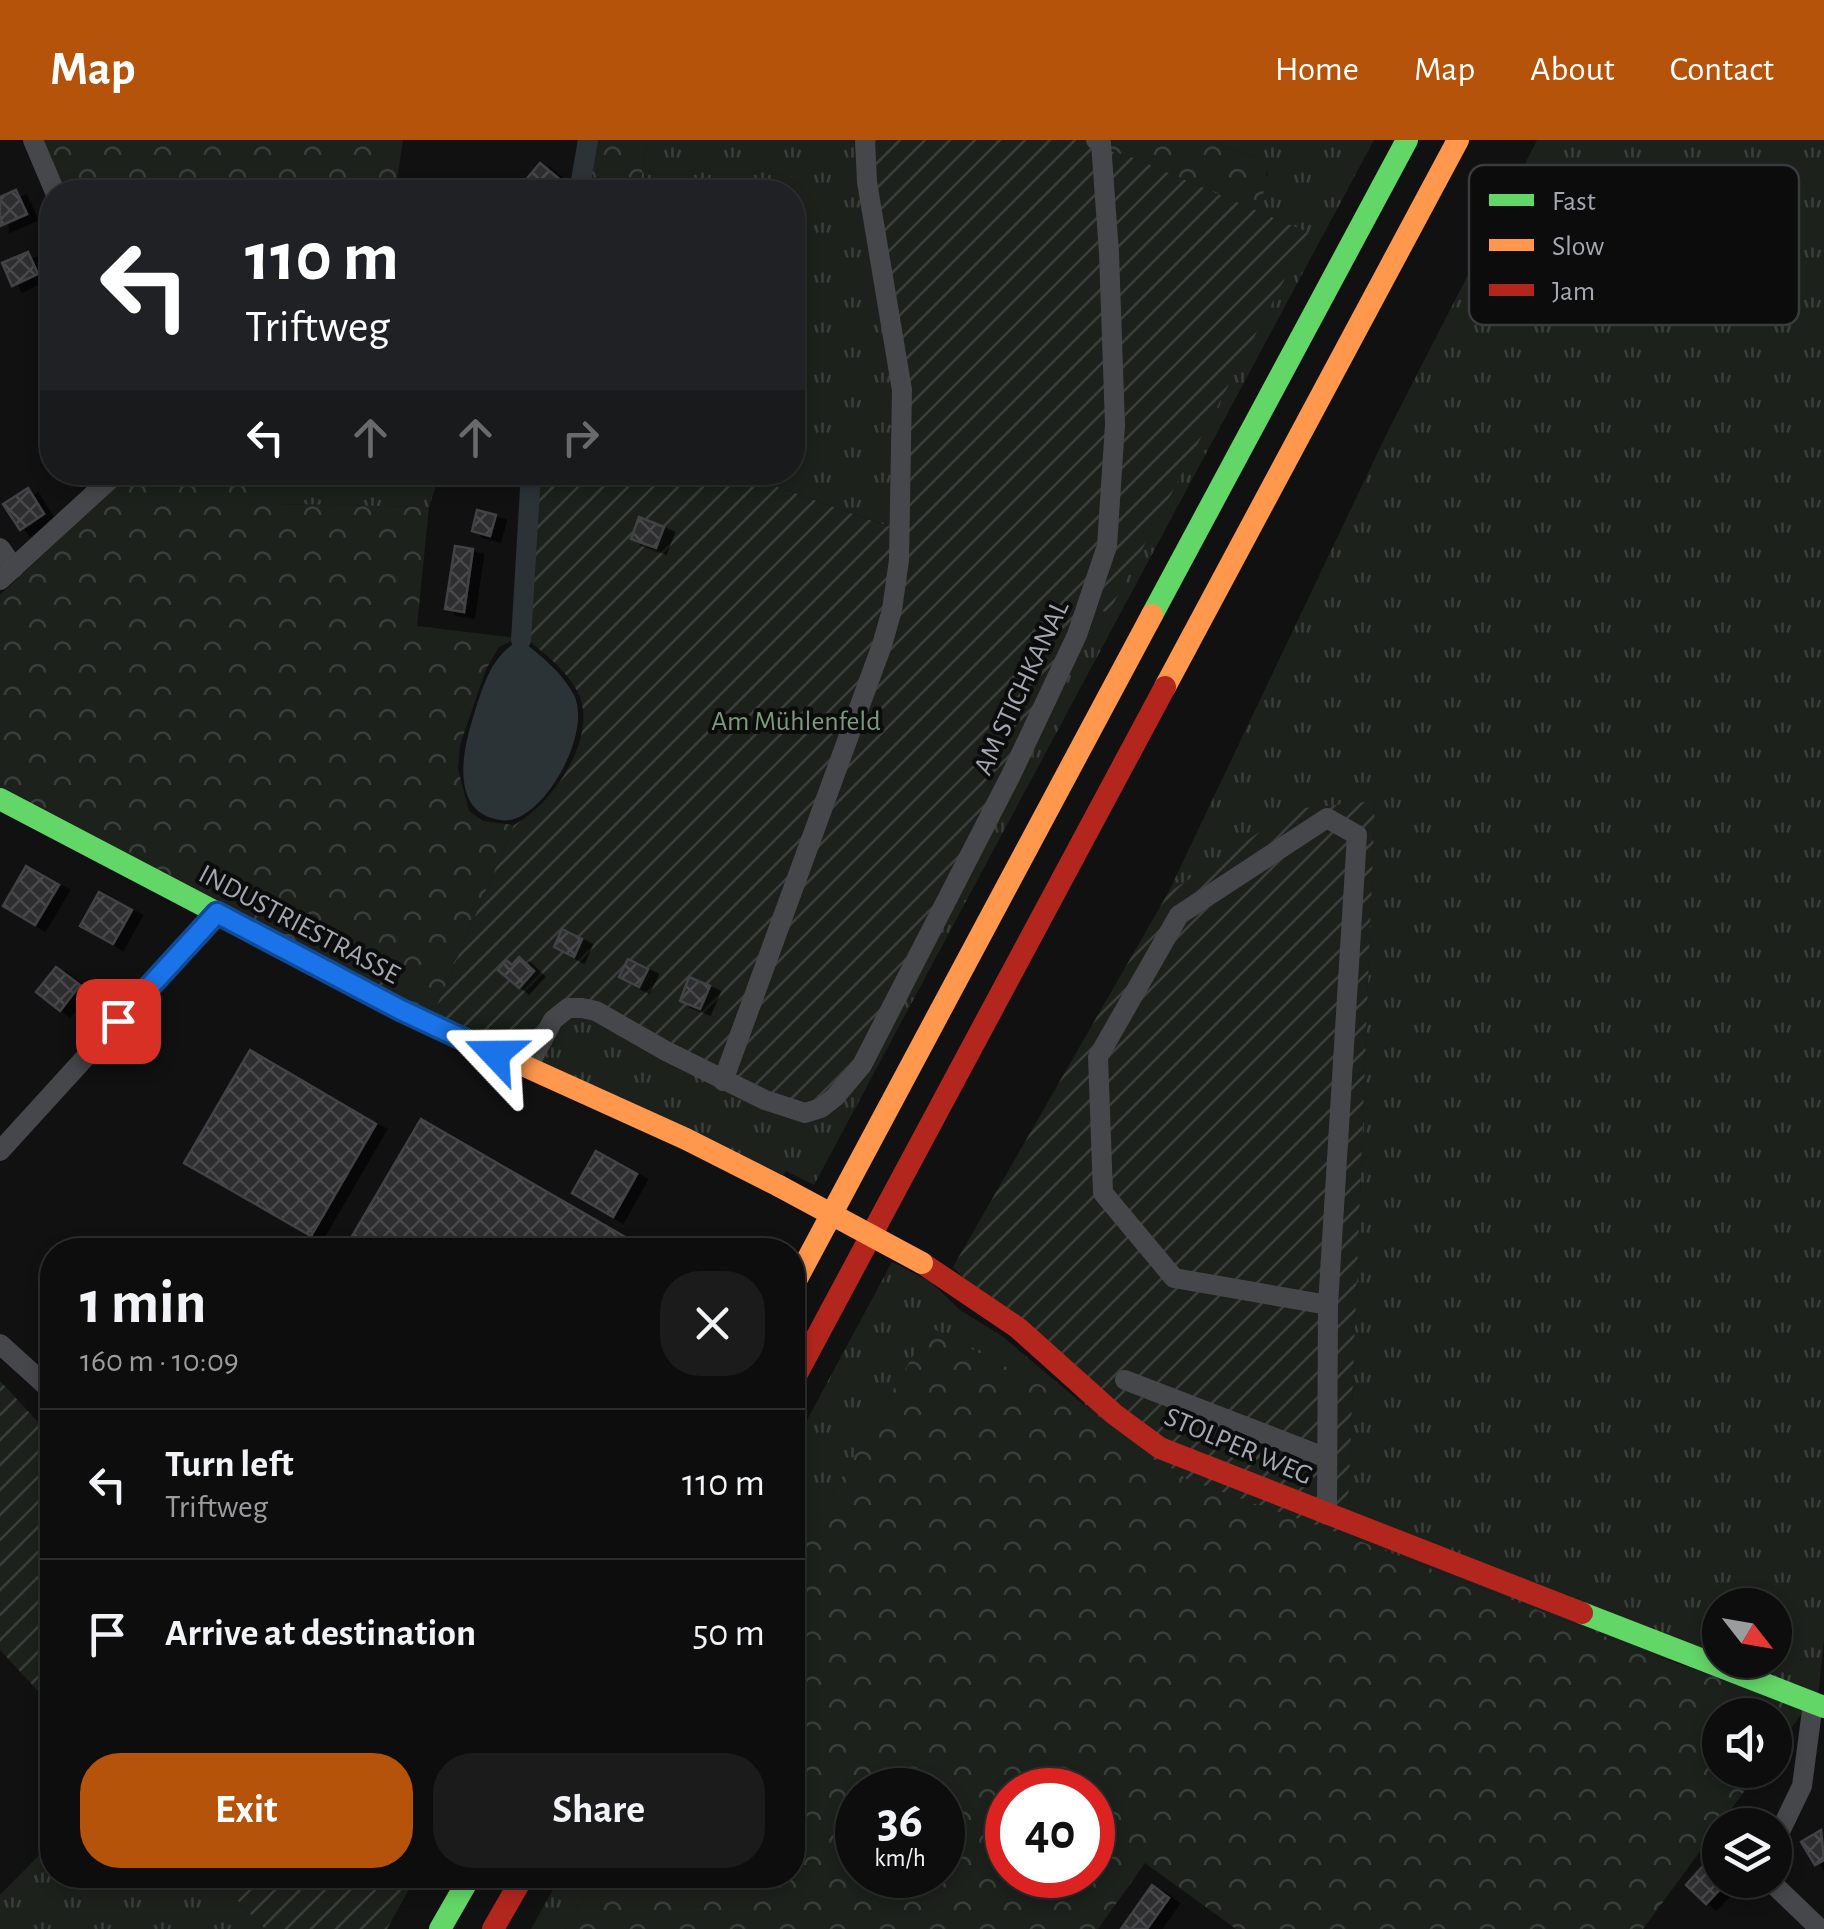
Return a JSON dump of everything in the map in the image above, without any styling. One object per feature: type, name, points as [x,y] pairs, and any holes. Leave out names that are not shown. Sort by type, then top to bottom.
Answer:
[{"type":"main road","points":[[805,1264],[1407,140]]},
{"type":"main road","points":[[805,1360],[1458,140]]},
{"type":"main road","name":"INDUSTRIESTRASSE","points":[[0,799],[401,1010],[576,1088]]},
{"type":"main road","name":"STOLPER WEG","points":[[576,1088],[716,1151],[922,1263],[1007,1318],[1101,1406],[1150,1442],[1189,1462],[1819,1705]]},
{"type":"main road","points":[[440,1929],[464,1888]]},
{"type":"main road","points":[[493,1929],[517,1888]]},
{"type":"street","points":[[32,140],[50,180]]},
{"type":"street","points":[[723,1080],[882,645],[896,585],[902,390],[867,182],[865,140]]},
{"type":"street","name":"AM STICHKANAL","points":[[528,1067],[553,1020],[568,1008],[582,1008],[596,1011],[765,1100],[805,1113],[821,1108],[852,1082],[912,972],[1078,634],[1106,546],[1114,468],[1109,254],[1101,144],[1096,140]]},
{"type":"street","points":[[0,548],[7,574],[104,485]]},
{"type":"street","points":[[1327,1515],[1328,1306],[1357,834],[1327,818],[1179,915],[1098,1057],[1103,1193],[1174,1278],[1328,1306]]},
{"type":"street","points":[[0,1151],[217,913]]},
{"type":"street","points":[[0,1344],[40,1380]]},
{"type":"street","points":[[1125,1380],[1327,1458]]},
{"type":"street","points":[[1791,1808],[1802,1786],[1819,1705]]},
{"type":"street","points":[[1788,1898],[1820,1929]]},
{"type":"green space","points":[[40,140],[403,140],[397,180],[57,180]]},
{"type":"green space","points":[[595,140],[647,140],[641,180],[588,180]]},
{"type":"green space","points":[[647,140],[867,140],[899,351],[902,531],[773,485],[805,485],[805,180],[641,180]]},
{"type":"green space","name":"Am Mühlenfeld","points":[[867,140],[1086,140],[1309,233],[1109,612],[1079,608],[1073,633],[850,1078],[805,1109],[583,1003],[526,1060],[432,1017],[514,825],[555,788],[581,735],[583,717],[577,691],[559,667],[529,641],[537,485],[773,485],[901,531],[904,431]]},
{"type":"green space","points":[[1086,140],[1209,140],[1261,160],[1266,166],[1267,182],[1257,211],[1134,158],[1095,147]]},
{"type":"green space","points":[[1209,140],[1374,140],[814,1185],[786,1171],[780,1180],[526,1060],[538,1035],[1073,633],[1309,233],[1257,211],[1268,174],[1261,160]]},
{"type":"green space","points":[[1537,140],[1824,140],[1824,1639],[1818,1696],[1745,1678],[1792,1678],[1792,1588],[1702,1588],[1702,1667],[1656,1656],[1347,1536],[1375,801],[1168,893],[1388,431],[1469,273],[1469,325],[1799,325],[1799,165],[1524,165]]},
{"type":"green space","points":[[117,485],[267,485],[277,504],[429,507],[417,626],[516,638],[499,647],[486,669],[460,745],[458,769],[469,811],[483,821],[514,825],[432,1017],[0,788],[0,595]]},
{"type":"green space","points":[[267,485],[435,488],[429,507],[276,504]]},
{"type":"green space","points":[[1375,801],[1347,1536],[1188,1480],[1092,1412],[953,1267],[1168,893],[1294,809]]},
{"type":"green space","points":[[892,1262],[931,1282],[960,1310],[1002,1336],[1092,1412],[929,1329],[805,1541],[805,1424]]},
{"type":"green space","points":[[930,1327],[1092,1412],[1188,1480],[1347,1536],[1702,1672],[1702,1678],[1719,1678],[1777,1698],[1702,1698],[1702,1788],[1747,1788],[1732,1808],[1702,1808],[1702,1849],[1643,1929],[1236,1929],[1145,1863],[1098,1929],[565,1929],[590,1888],[805,1888],[805,1541]]},
{"type":"green space","points":[[0,1381],[40,1424],[40,1693],[0,1650]]},
{"type":"green space","points":[[1792,1703],[1806,1708],[1792,1727]]},
{"type":"green space","points":[[40,1854],[40,1888],[226,1888],[265,1929],[0,1929],[0,1895]]},
{"type":"green space","points":[[226,1888],[410,1888],[387,1929],[265,1929]]},
{"type":"green space","points":[[554,1888],[590,1888],[565,1929],[531,1929]]},
{"type":"shaded area","points":[[521,640],[569,687],[578,710],[577,727],[565,764],[543,798],[517,818],[501,820],[481,813],[466,792],[465,748],[489,674],[502,654]]},
{"type":"building","points":[[540,163],[558,178],[556,180],[526,180]]},
{"type":"building","points":[[16,190],[27,214],[0,226],[0,197]]},
{"type":"building","points":[[28,252],[38,274],[12,286],[2,263]]},
{"type":"building","points":[[28,488],[44,514],[20,530],[3,504]]},
{"type":"building","points":[[477,510],[496,515],[490,536],[472,531]]},
{"type":"building","points":[[639,517],[664,527],[656,548],[631,539]]},
{"type":"building","points":[[455,546],[473,549],[464,612],[445,609]]},
{"type":"building","points":[[26,866],[59,885],[35,925],[3,906]]},
{"type":"building","points":[[99,892],[132,910],[113,944],[80,926]]},
{"type":"building","points":[[562,929],[582,939],[574,957],[554,947]]},
{"type":"building","points":[[519,957],[534,971],[519,988],[498,970],[506,960],[512,965]]},
{"type":"building","points":[[628,959],[648,969],[639,987],[619,977]]},
{"type":"building","points":[[56,967],[80,985],[60,1011],[36,992]]},
{"type":"building","points":[[689,977],[710,986],[700,1009],[680,1001]]},
{"type":"building","points":[[250,1050],[376,1124],[311,1236],[184,1163]]},
{"type":"building","points":[[421,1119],[625,1237],[624,1238],[351,1238]]},
{"type":"building","points":[[596,1151],[637,1174],[613,1217],[572,1193]]},
{"type":"building","points":[[1821,1830],[1824,1860],[1815,1865],[1801,1842]]},
{"type":"building","points":[[1702,1867],[1702,1898],[1712,1898],[1706,1904],[1686,1885]]},
{"type":"building","points":[[1152,1885],[1169,1898],[1147,1929],[1121,1929]]},
{"type":"waterway","points":[[581,180],[588,140]]},
{"type":"waterway","points":[[521,640],[530,485]]},
{"type":"traffic: fast","points":[[1152,615],[1407,140]]},
{"type":"traffic: fast","points":[[0,799],[414,1016]]},
{"type":"traffic: fast","points":[[1582,1613],[1824,1707]]},
{"type":"traffic: fast","points":[[440,1929],[464,1888]]},
{"type":"traffic: slow","points":[[1165,687],[1458,140]]},
{"type":"traffic: slow","points":[[805,1264],[1152,615]]},
{"type":"traffic: slow","points":[[414,1016],[686,1139],[779,1186]]},
{"type":"traffic: slow","points":[[779,1186],[922,1263]]},
{"type":"traffic: jam","points":[[805,1359],[1165,687]]},
{"type":"traffic: jam","points":[[922,1263],[1018,1328],[1114,1414],[1160,1448],[1582,1613]]},
{"type":"traffic: jam","points":[[493,1929],[517,1888]]},
{"type":"route","points":[[118,1021],[217,913],[401,1010],[495,1054]]}]
